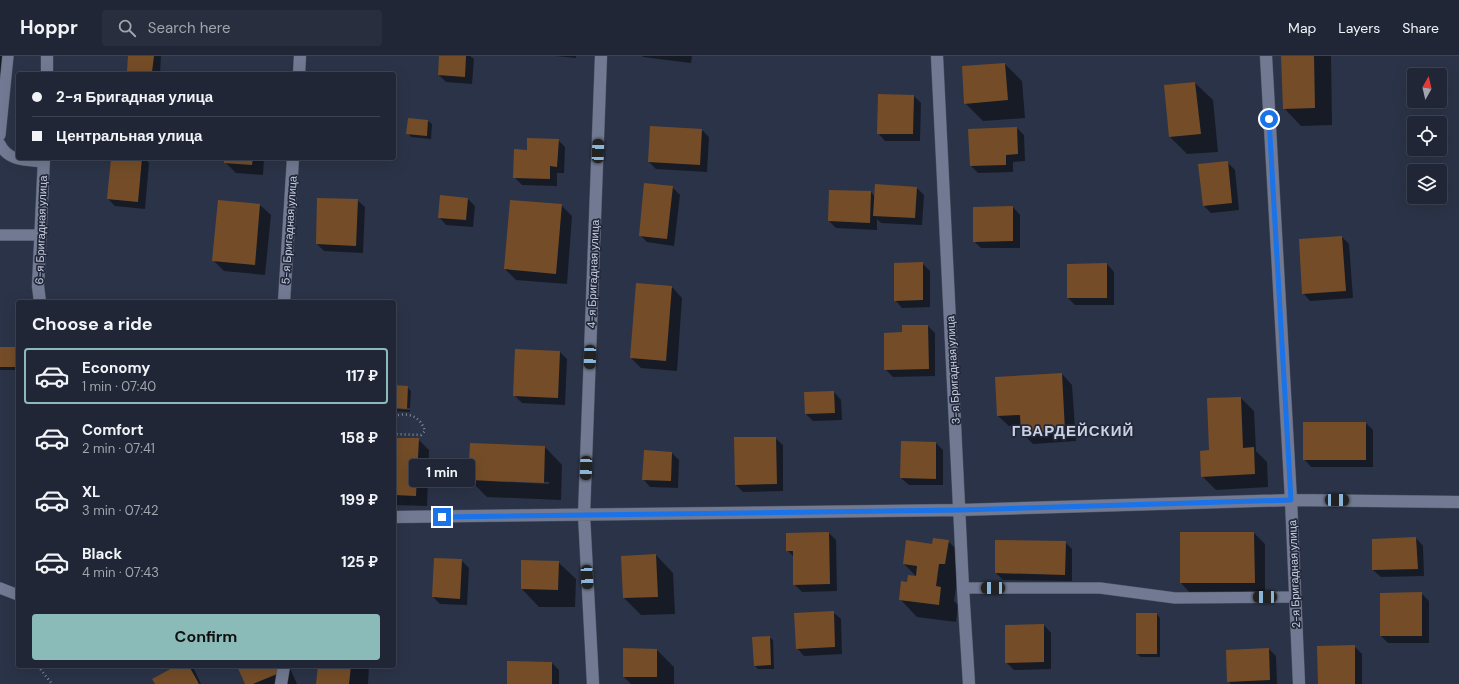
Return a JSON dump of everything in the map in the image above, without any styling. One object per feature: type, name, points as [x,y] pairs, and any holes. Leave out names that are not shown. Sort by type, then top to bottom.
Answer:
[{"type":"street","points":[[47,56],[47,72]]},
{"type":"street","points":[[299,72],[300,56]]},
{"type":"street","name":"4-я Бригадная улица","points":[[592,684],[584,515],[601,56]]},
{"type":"street","name":"3-я Бригадная улица","points":[[937,56],[960,510],[962,588],[969,684]]},
{"type":"street","name":"2-я Бригадная улица","points":[[1266,56],[1291,500],[1299,684]]},
{"type":"street","name":"6-я Бригадная улица","points":[[40,300],[38,286],[44,160]]},
{"type":"street","name":"5-я Бригадная улица","points":[[284,300],[294,160]]},
{"type":"street","points":[[396,517],[960,510],[1291,500],[1459,502]]},
{"type":"street","points":[[281,684],[284,668]]},
{"type":"lane","points":[[0,135],[8,56]]},
{"type":"lane","points":[[0,144],[6,152],[16,158]]},
{"type":"lane","points":[[0,235],[40,235]]},
{"type":"lane","points":[[0,588],[16,594]]},
{"type":"lane","points":[[962,588],[1100,588],[1175,598],[1295,597]]},
{"type":"path","points":[[396,416],[403,414],[415,417],[423,426],[425,431],[421,435],[396,434]]},
{"type":"path","points":[[40,668],[52,684]]},
{"type":"building","points":[[128,56],[154,56],[152,72],[127,71]]},
{"type":"building","points":[[439,56],[466,56],[465,77],[438,75]]},
{"type":"building","points":[[1281,56],[1314,56],[1315,108],[1283,109]]},
{"type":"building","points":[[1005,63],[1008,100],[964,104],[962,66]]},
{"type":"building","points":[[1195,82],[1201,134],[1169,137],[1164,85]]},
{"type":"building","points":[[878,94],[914,95],[913,134],[877,134]]},
{"type":"building","points":[[408,118],[428,120],[427,136],[406,134]]},
{"type":"building","points":[[650,126],[702,129],[700,165],[648,162]]},
{"type":"building","points":[[1017,127],[1018,154],[1006,155],[1006,165],[970,166],[968,129]]},
{"type":"building","points":[[527,138],[559,139],[557,167],[550,166],[550,179],[513,178],[514,149],[527,150]]},
{"type":"building","points":[[111,160],[142,160],[138,202],[107,199]]},
{"type":"building","points":[[224,160],[253,160],[252,165],[224,163]]},
{"type":"building","points":[[1228,161],[1232,203],[1203,206],[1198,164]]},
{"type":"building","points":[[644,183],[673,186],[667,239],[639,236]]},
{"type":"building","points":[[875,184],[917,187],[915,218],[873,216]]},
{"type":"building","points":[[829,190],[871,191],[870,223],[828,221]]},
{"type":"building","points":[[440,195],[468,198],[466,220],[438,218]]},
{"type":"building","points":[[317,198],[358,199],[356,246],[316,244]]},
{"type":"building","points":[[218,200],[260,204],[255,265],[212,261]]},
{"type":"building","points":[[510,200],[562,204],[556,274],[504,269]]},
{"type":"building","points":[[1013,206],[1013,241],[973,242],[973,207]]},
{"type":"building","points":[[1342,236],[1346,291],[1302,294],[1299,239]]},
{"type":"building","points":[[923,262],[923,300],[894,301],[894,263]]},
{"type":"building","points":[[1107,263],[1107,298],[1067,298],[1067,264]]},
{"type":"building","points":[[636,283],[672,286],[666,361],[630,358]]},
{"type":"building","points":[[902,325],[928,325],[929,369],[884,370],[884,333],[902,332]]},
{"type":"building","points":[[0,347],[16,347],[16,367],[0,367]]},
{"type":"building","points":[[515,349],[560,351],[558,398],[513,396]]},
{"type":"building","points":[[1062,373],[1065,431],[1021,433],[1020,415],[997,416],[995,377]]},
{"type":"building","points":[[396,385],[408,386],[407,409],[396,408]]},
{"type":"building","points":[[834,391],[835,413],[805,414],[804,392]]},
{"type":"building","points":[[1241,397],[1243,448],[1254,447],[1255,474],[1201,477],[1200,451],[1209,450],[1207,398]]},
{"type":"building","points":[[1303,422],[1366,422],[1366,460],[1303,460]]},
{"type":"building","points":[[734,437],[776,437],[777,484],[735,485]]},
{"type":"building","points":[[396,438],[419,438],[416,496],[396,495]]},
{"type":"building","points":[[901,441],[936,442],[936,479],[900,478]]},
{"type":"building","points":[[470,443],[545,446],[544,483],[468,480]]},
{"type":"building","points":[[644,450],[672,452],[671,481],[642,480]]},
{"type":"building","points":[[829,532],[830,584],[793,585],[793,551],[786,551],[786,533]]},
{"type":"building","points":[[1180,532],[1254,532],[1255,583],[1180,583]]},
{"type":"building","points":[[1416,537],[1418,569],[1372,570],[1372,539]]},
{"type":"building","points":[[933,538],[949,540],[945,564],[939,564],[936,586],[941,587],[939,605],[899,600],[901,581],[907,582],[908,575],[916,576],[917,566],[903,564],[906,540],[932,544]]},
{"type":"building","points":[[995,540],[1066,541],[1065,575],[995,573]]},
{"type":"building","points":[[656,554],[658,597],[623,598],[621,556]]},
{"type":"building","points":[[434,558],[462,559],[460,599],[432,597]]},
{"type":"building","points":[[521,560],[559,561],[558,590],[521,589]]},
{"type":"building","points":[[1422,592],[1422,636],[1380,636],[1380,593]]},
{"type":"building","points":[[834,611],[835,647],[796,649],[794,613]]},
{"type":"building","points":[[1136,613],[1157,613],[1157,654],[1136,654]]},
{"type":"building","points":[[1044,624],[1044,662],[1005,663],[1005,625]]},
{"type":"building","points":[[770,636],[771,665],[754,666],[752,637]]},
{"type":"building","points":[[1355,645],[1355,684],[1318,684],[1317,646]]},
{"type":"building","points":[[623,648],[657,649],[657,677],[623,677]]},
{"type":"building","points":[[1269,648],[1270,680],[1227,682],[1226,650]]},
{"type":"building","points":[[507,661],[552,662],[552,684],[507,684]]},
{"type":"building","points":[[172,668],[190,668],[199,684],[155,684],[152,679]]},
{"type":"building","points":[[238,668],[281,668],[282,672],[253,684],[245,684]]},
{"type":"building","points":[[318,668],[351,668],[349,684],[316,684]]},
{"type":"district","name":"ГВАРДЕЙСКИЙ","points":[[1073,431]]},
{"type":"route","points":[[442,517],[960,510],[1291,500],[1269,119]]}]
